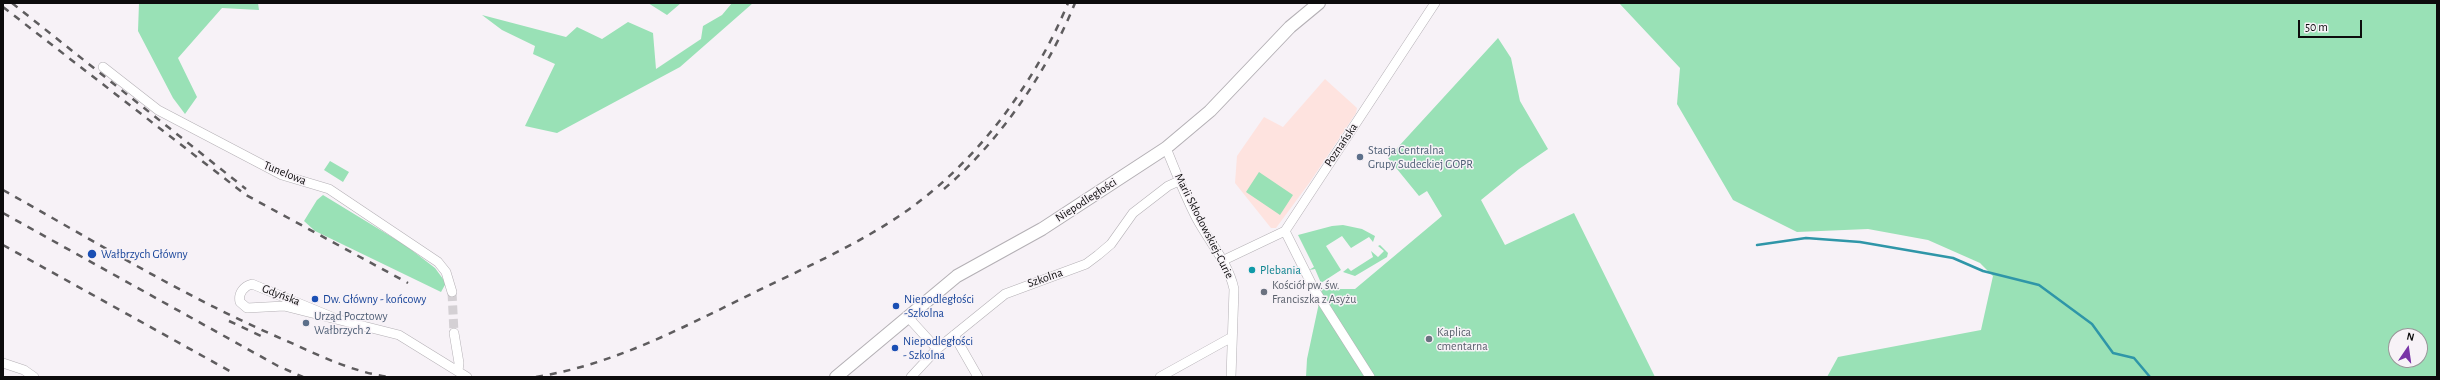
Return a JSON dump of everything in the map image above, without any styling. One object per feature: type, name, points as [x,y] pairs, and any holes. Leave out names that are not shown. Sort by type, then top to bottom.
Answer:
[{"type":"main road","name":"Niepodległości","points":[[836,377],[907,316],[957,276],[1042,229],[1166,148],[1210,111],[1290,27],[1319,3]]},
{"type":"street","name":"Poznańska","points":[[1285,231],[1435,3]]},
{"type":"street","name":"Tunelowa","points":[[103,67],[158,110],[282,175],[329,189],[438,262],[446,272],[452,292]]},
{"type":"street","name":"Marii Skłodowskiej-Curie","points":[[1166,148],[1179,181],[1198,220],[1224,260],[1234,289],[1231,377]]},
{"type":"street","name":"Szkolna","points":[[911,377],[937,349],[1005,294],[1086,264],[1111,244],[1134,213],[1168,186],[1179,181]]},
{"type":"street","points":[[1224,260],[1285,231],[1314,289],[1370,377]]},
{"type":"street","name":"Gdyńska","points":[[332,316],[252,284],[244,288],[241,292],[240,302],[247,308],[284,306],[332,316],[399,335],[467,377]]},
{"type":"street","points":[[907,316],[937,349]]},
{"type":"street","points":[[454,333],[459,363],[458,371]]},
{"type":"street","points":[[954,335],[978,377]]},
{"type":"street","points":[[1160,377],[1232,337]]},
{"type":"street","points":[[3,363],[24,370],[34,377]]},
{"type":"shaded area","points":[[1325,79],[1357,108],[1356,113],[1310,182],[1276,228],[1271,228],[1235,183],[1237,156],[1264,117],[1283,127]]},
{"type":"green space","points":[[139,3],[258,3],[259,10],[222,8],[178,58],[197,97],[185,114],[173,98],[138,31]]},
{"type":"green space","points":[[648,3],[681,3],[667,15]]},
{"type":"green space","points":[[732,3],[753,3],[680,67],[557,133],[525,126],[555,64],[533,54],[535,46],[502,30],[482,15],[566,37],[577,27],[602,39],[628,22],[653,33],[656,69],[701,39],[703,26],[722,15]]},
{"type":"green space","points":[[1619,3],[2437,3],[2437,377],[1827,377],[1838,357],[1981,330],[1993,276],[1980,263],[1928,240],[1868,229],[1797,232],[1733,200],[1677,104],[1680,68]]},
{"type":"green space","points":[[1498,38],[1511,58],[1520,101],[1548,149],[1519,169],[1481,200],[1505,245],[1574,213],[1655,377],[1306,377],[1307,359],[1322,289],[1355,289],[1442,216],[1427,191],[1419,196],[1388,158]]},
{"type":"green space","points":[[330,161],[349,172],[343,182],[324,170]]},
{"type":"green space","points":[[1259,172],[1293,195],[1280,215],[1246,192]]},
{"type":"green space","points":[[323,195],[405,245],[435,268],[446,283],[441,292],[315,231],[304,221],[317,200]]},
{"type":"green space","points":[[1343,225],[1362,229],[1375,236],[1373,242],[1369,237],[1351,248],[1342,236],[1326,246],[1341,270],[1321,283],[1315,269],[1309,270],[1314,267],[1298,235],[1332,226]]},
{"type":"green space","points":[[1380,245],[1388,253],[1387,257],[1355,276],[1343,272],[1348,268],[1351,271],[1373,257],[1371,251],[1378,257],[1384,251],[1378,246]]},
{"type":"waterway","points":[[1757,245],[1806,238],[1860,242],[1953,258],[1983,271],[2039,285],[2092,324],[2113,353],[2134,358],[2150,377]]},
{"type":"tunnel","points":[[452,292],[454,333]]},
{"type":"railway","points":[[12,3],[246,189]]},
{"type":"railway","points":[[536,377],[563,372],[616,356],[666,335],[848,247],[908,210],[934,190],[958,167],[981,143],[1002,117],[1022,90],[1039,62],[1055,33],[1068,3]]},
{"type":"railway","points":[[944,189],[985,149],[1020,104],[1051,54],[1075,3]]},
{"type":"railway","points":[[3,7],[246,195],[408,283]]},
{"type":"railway","points":[[3,190],[143,269],[250,325],[337,363],[376,375],[389,377]]},
{"type":"railway","points":[[3,213],[278,366],[303,377]]},
{"type":"railway","points":[[3,245],[235,374]]},
{"type":"railway","points":[[229,321],[263,337]]},
{"type":"place","name":"Stacja Centralna Grupy Sudeckiej GOPR","points":[[1360,157]]},
{"type":"place","name":"Wałbrzych Główny","points":[[92,254]]},
{"type":"place","name":"Plebania","points":[[1252,270]]},
{"type":"place","name":"Kościół pw. św. Franciszka z Asyżu","points":[[1264,292]]},
{"type":"place","name":"Dw. Główny - końcowy","points":[[315,299]]},
{"type":"place","name":"Niepodległości -Szkolna","points":[[896,306]]},
{"type":"place","name":"Urząd Pocztowy Wałbrzych 2","points":[[306,323]]},
{"type":"place","name":"Kaplica cmentarna","points":[[1429,339]]},
{"type":"place","name":"Niepodległości - Szkolna","points":[[895,348]]}]
